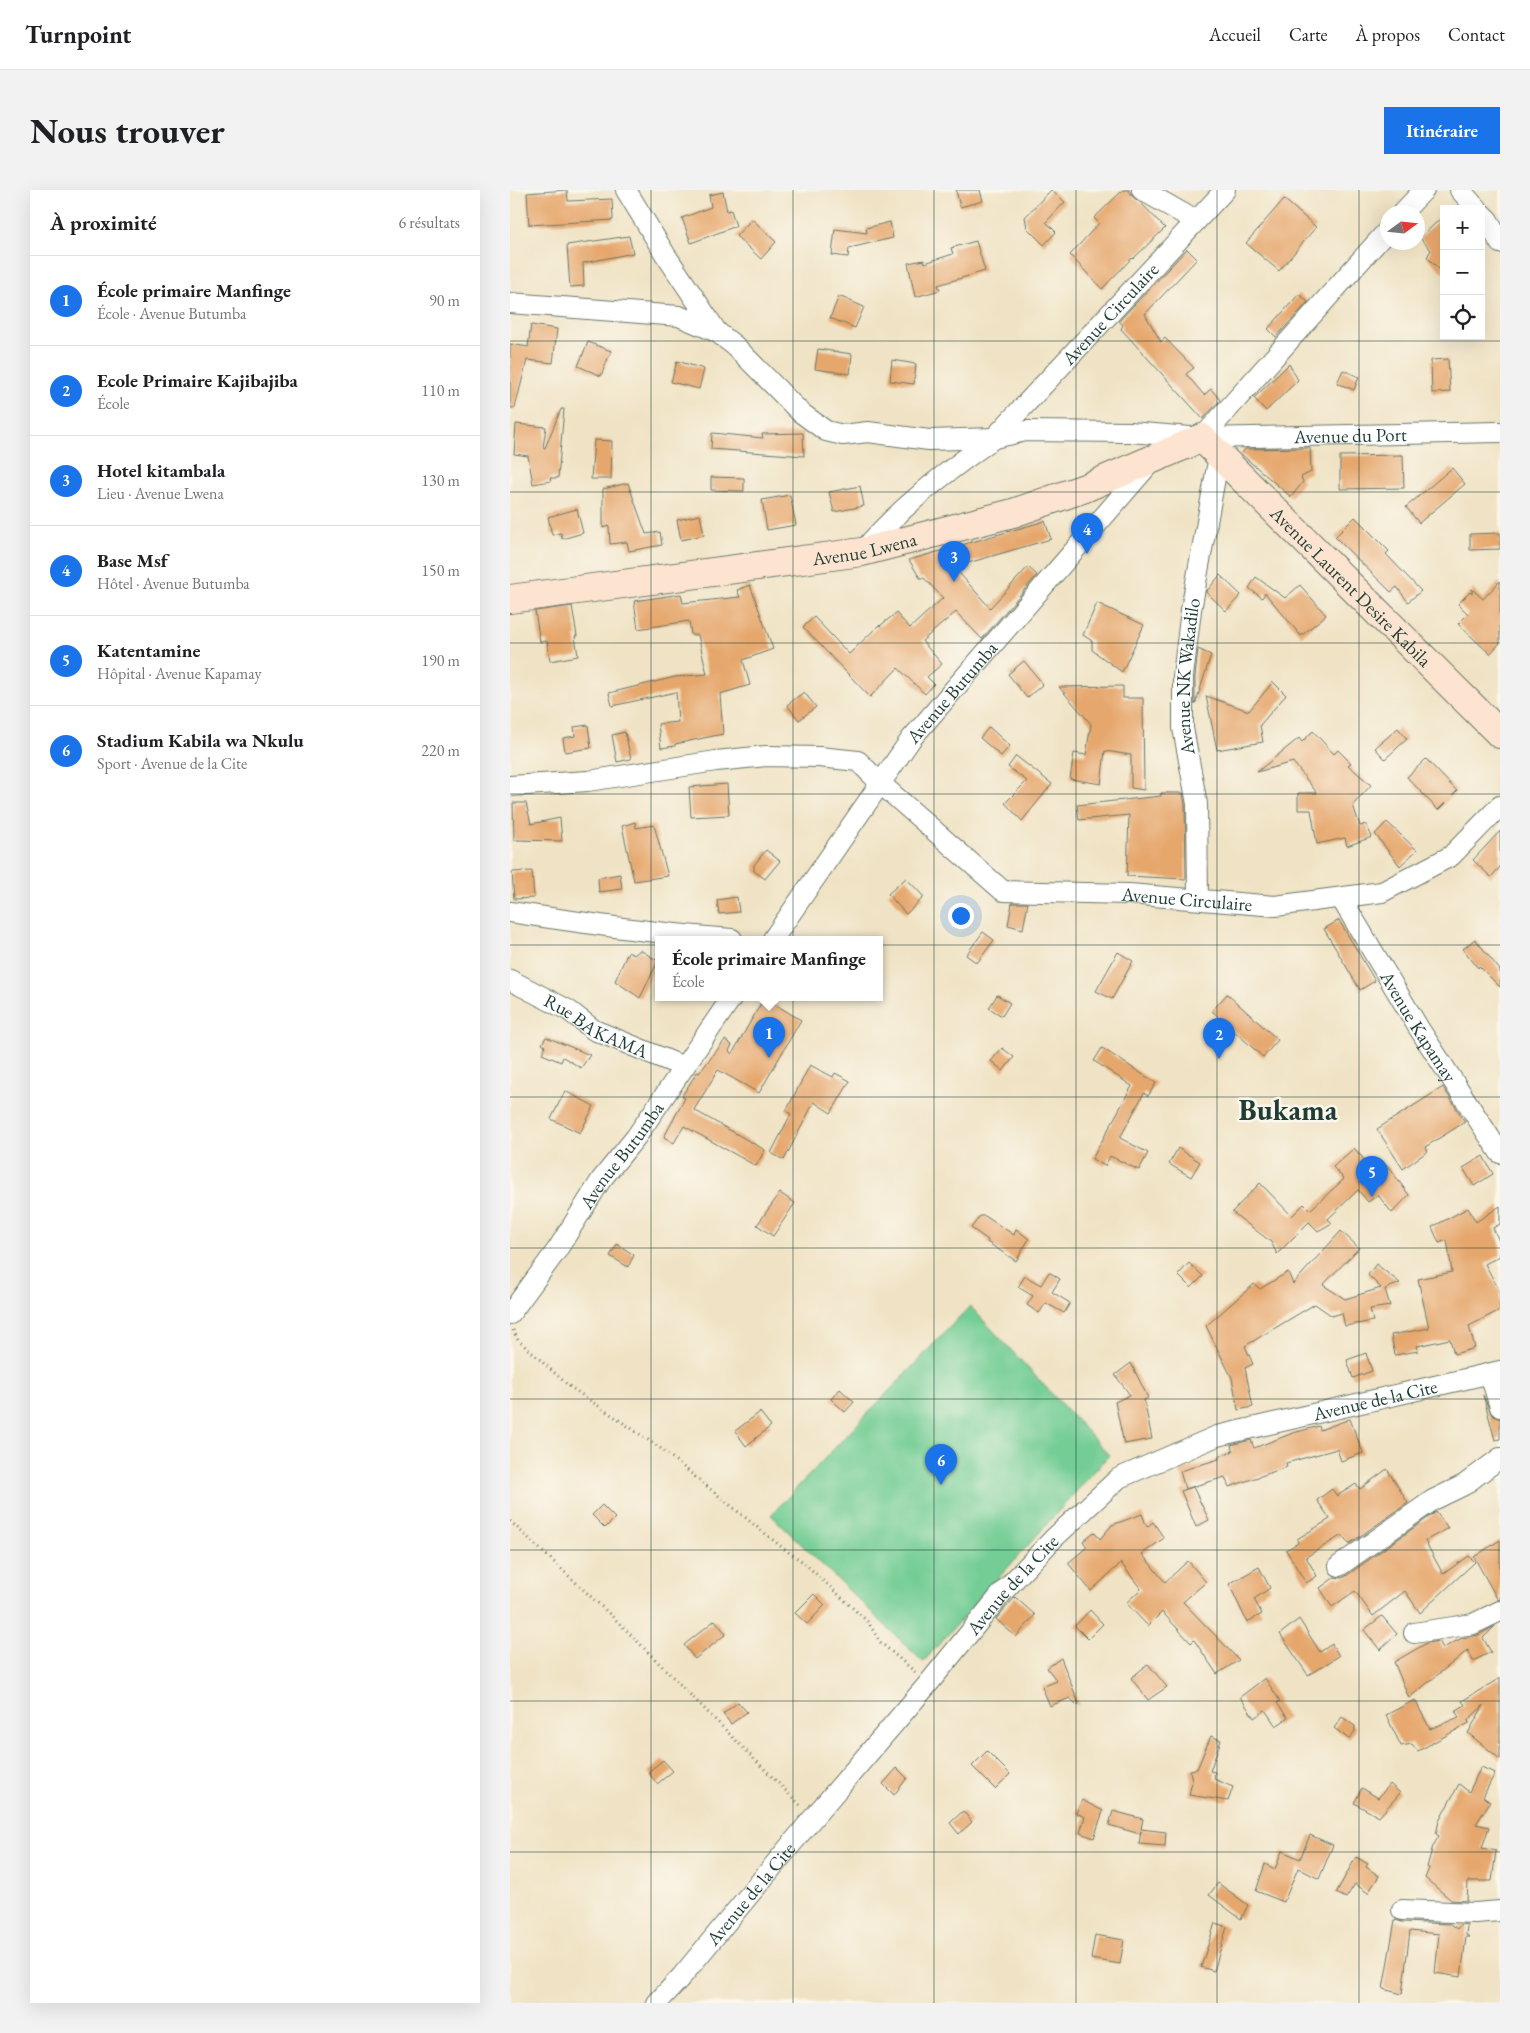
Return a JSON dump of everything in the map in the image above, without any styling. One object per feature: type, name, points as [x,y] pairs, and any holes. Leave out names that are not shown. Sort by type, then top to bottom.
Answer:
[{"type":"main road","name":"Avenue Lwena","points":[[510,599],[862,552],[1013,513],[1085,488],[1151,461],[1210,447]]},
{"type":"main road","name":"Avenue Laurent Desire Kabila","points":[[1210,447],[1500,734]]},
{"type":"street","points":[[626,190],[665,254],[718,332],[735,346],[800,412],[826,431],[844,435],[868,432],[929,440],[994,438]]},
{"type":"street","points":[[1142,190],[1196,221]]},
{"type":"street","name":"Avenue Circulaire","points":[[994,438],[1226,190]]},
{"type":"street","points":[[1410,205],[1424,190]]},
{"type":"street","points":[[1460,190],[1473,205]]},
{"type":"street","points":[[1485,217],[1500,243]]},
{"type":"street","points":[[1210,447],[1380,240]]},
{"type":"street","points":[[510,303],[679,316],[718,332]]},
{"type":"street","name":"Avenue du Port","points":[[994,438],[1026,431],[1083,430],[1130,432],[1210,447],[1500,432]]},
{"type":"street","points":[[862,552],[881,530],[908,504],[952,468],[994,438]]},
{"type":"street","name":"Avenue NK Wakadilo","points":[[1198,899],[1197,804],[1183,728],[1183,676],[1210,447]]},
{"type":"street","name":"Avenue Butumba","points":[[775,936],[911,739],[1151,461]]},
{"type":"street","name":"Avenue Circulaire","points":[[510,786],[588,781],[716,761],[766,756],[819,757],[858,761],[881,784],[1003,891],[1129,894],[1275,906],[1382,892],[1451,856],[1500,806]]},
{"type":"street","name":"Avenue Kapamay","points":[[1341,898],[1418,1027],[1500,1153]]},
{"type":"street","points":[[510,912],[686,936]]},
{"type":"street","name":"Rue BAKAMA","points":[[510,980],[568,1010],[594,1030],[684,1067]]},
{"type":"street","name":"Avenue Butumba","points":[[510,1314],[557,1250],[601,1180],[636,1136],[729,1001]]},
{"type":"street","points":[[1495,1372],[1500,1407]]},
{"type":"street","name":"Avenue de la Cite","points":[[657,2003],[682,1976],[813,1818],[928,1684],[1002,1593],[1054,1538],[1119,1478],[1217,1436],[1495,1372]]},
{"type":"street","points":[[1339,1566],[1433,1500],[1464,1484],[1500,1458]]},
{"type":"street","points":[[1414,1633],[1473,1624],[1500,1611]]},
{"type":"street","points":[[1402,1910],[1475,1913],[1500,1911]]},
{"type":"path","points":[[510,1326],[518,1340],[569,1386],[660,1448],[784,1549],[804,1562],[868,1622],[880,1642],[928,1684]]},
{"type":"path","points":[[510,1520],[617,1621],[813,1818]]},
{"type":"green space","points":[[970,1306],[1109,1455],[923,1662],[771,1515]]},
{"type":"building","points":[[567,190],[568,201],[612,199],[613,220],[529,225],[527,193]]},
{"type":"building","points":[[956,190],[980,190],[983,201],[960,207]]},
{"type":"building","points":[[1051,190],[1065,202],[1046,222],[1056,232],[1044,245],[1027,228],[1025,217]]},
{"type":"building","points":[[1123,190],[1129,190],[1132,196],[1165,228],[1102,289],[1070,255],[1099,223],[1094,218]]},
{"type":"building","points":[[723,192],[727,211],[731,210],[736,226],[691,243],[682,218],[711,207],[709,195]]},
{"type":"building","points":[[1284,199],[1316,227],[1279,271],[1246,243]]},
{"type":"building","points":[[752,219],[776,242],[761,259],[736,236]]},
{"type":"building","points":[[1440,219],[1440,270],[1427,257],[1431,250],[1425,243],[1425,233]]},
{"type":"building","points":[[890,222],[893,238],[849,248],[848,257],[832,255],[835,229],[867,233],[866,228]]},
{"type":"building","points":[[629,236],[633,253],[583,263],[584,286],[570,287],[567,245]]},
{"type":"building","points":[[976,241],[985,271],[938,285],[940,290],[915,297],[908,263],[924,260],[925,263],[953,254],[951,248]]},
{"type":"building","points":[[1187,249],[1197,259],[1145,314],[1161,342],[1165,338],[1194,368],[1186,374],[1204,395],[1211,389],[1220,400],[1203,419],[1121,329],[1123,325],[1119,321]]},
{"type":"building","points":[[1299,294],[1308,302],[1276,337],[1268,329]]},
{"type":"building","points":[[839,296],[864,307],[855,328],[830,318]]},
{"type":"building","points":[[531,325],[557,329],[553,363],[527,360],[515,408],[510,408],[510,344],[528,347]]},
{"type":"building","points":[[588,342],[611,351],[601,376],[578,366]]},
{"type":"building","points":[[818,349],[852,354],[850,374],[815,369]]},
{"type":"building","points":[[1448,359],[1450,392],[1432,393],[1431,360]]},
{"type":"building","points":[[892,360],[916,364],[914,384],[890,381]]},
{"type":"building","points":[[677,361],[704,369],[699,389],[671,382]]},
{"type":"building","points":[[1289,364],[1298,380],[1266,411],[1254,398]]},
{"type":"building","points":[[1343,370],[1359,377],[1354,390],[1337,383]]},
{"type":"building","points":[[561,409],[564,409],[558,478],[550,478],[551,481],[533,484],[528,456],[514,454],[516,424],[546,427],[543,448],[545,448]]},
{"type":"building","points":[[712,433],[763,438],[762,434],[803,433],[804,456],[711,449]]},
{"type":"building","points":[[594,440],[612,441],[611,479],[591,479]]},
{"type":"building","points":[[1310,448],[1311,472],[1301,477],[1303,482],[1291,497],[1241,454],[1245,449]]},
{"type":"building","points":[[1403,455],[1404,488],[1340,489],[1340,456]]},
{"type":"building","points":[[1452,468],[1465,484],[1419,523],[1406,507]]},
{"type":"building","points":[[711,477],[744,478],[744,491],[711,490]]},
{"type":"building","points":[[628,483],[646,534],[660,532],[662,545],[629,551],[627,542],[610,544],[609,526],[603,528],[603,489]]},
{"type":"building","points":[[860,486],[864,506],[834,512],[829,492]]},
{"type":"building","points":[[790,495],[796,525],[767,530],[762,500]]},
{"type":"building","points":[[577,509],[583,533],[562,539],[561,533],[552,535],[548,517]]},
{"type":"building","points":[[700,515],[704,535],[681,540],[677,520]]},
{"type":"building","points":[[1355,517],[1389,551],[1386,554],[1421,591],[1408,602],[1397,587],[1391,592],[1335,537]]},
{"type":"building","points":[[1045,521],[1051,539],[954,567],[990,608],[1028,567],[1037,575],[982,639],[956,612],[922,641],[942,664],[927,677],[934,684],[925,694],[898,668],[870,697],[803,627],[814,617],[849,654],[879,625],[896,613],[910,628],[943,598],[924,578],[920,578],[909,560]]},
{"type":"building","points":[[1500,533],[1500,549],[1470,550],[1470,534]]},
{"type":"building","points":[[1220,575],[1241,595],[1226,611],[1206,592]]},
{"type":"building","points":[[1256,577],[1285,598],[1300,585],[1326,615],[1301,636],[1265,593],[1262,598],[1249,588]]},
{"type":"building","points":[[1500,581],[1500,643],[1490,654],[1458,624],[1468,614],[1458,604],[1470,592],[1472,594],[1472,589],[1483,599]]},
{"type":"building","points":[[750,585],[773,649],[743,660],[750,685],[720,694],[723,734],[661,748],[658,724],[678,722],[676,692],[612,706],[609,693],[675,677],[707,674],[698,635],[691,635],[689,621],[638,629],[634,601],[681,594],[683,603],[740,597],[737,590]]},
{"type":"building","points":[[1097,603],[1144,625],[1122,672],[1092,650],[1092,641],[1083,635]]},
{"type":"building","points":[[572,606],[578,656],[550,661],[547,641],[540,642],[535,611]]},
{"type":"building","points":[[1198,649],[1211,655],[1195,705],[1195,677]]},
{"type":"building","points":[[1024,661],[1043,684],[1027,698],[1008,674]]},
{"type":"building","points":[[1273,682],[1286,695],[1260,725],[1263,742],[1217,750],[1206,696],[1249,711]]},
{"type":"building","points":[[1123,686],[1123,698],[1143,698],[1144,790],[1131,788],[1131,755],[1105,751],[1101,784],[1070,779],[1074,753],[1086,755],[1091,724],[1059,687]]},
{"type":"building","points":[[804,692],[816,707],[799,720],[787,705]]},
{"type":"building","points":[[588,725],[591,748],[565,752],[563,738],[575,736],[574,727]]},
{"type":"building","points":[[989,727],[1010,746],[1001,756],[980,738]]},
{"type":"building","points":[[1398,728],[1407,739],[1385,759],[1375,748]]},
{"type":"building","points":[[1313,731],[1334,754],[1338,750],[1351,763],[1348,765],[1371,785],[1353,805],[1360,826],[1366,824],[1372,837],[1347,846],[1345,838],[1317,844],[1311,810],[1298,810],[1298,793],[1317,793],[1293,762],[1257,772],[1299,738],[1302,742]]},
{"type":"building","points":[[625,732],[631,759],[617,762],[612,735]]},
{"type":"building","points":[[1016,756],[1052,784],[1022,821],[1005,803],[1027,781],[1008,767]]},
{"type":"building","points":[[1426,759],[1457,791],[1438,810],[1407,777]]},
{"type":"building","points":[[727,784],[729,815],[691,817],[689,787]]},
{"type":"building","points":[[1161,793],[1183,793],[1185,805],[1186,879],[1127,876],[1129,815],[1079,820],[1077,805],[1161,796]]},
{"type":"building","points":[[513,803],[526,803],[531,824],[560,818],[562,841],[514,840]]},
{"type":"building","points":[[635,822],[636,828],[654,825],[668,876],[634,881],[622,826]]},
{"type":"building","points":[[1387,822],[1417,850],[1400,866],[1375,834]]},
{"type":"building","points":[[1500,831],[1500,867],[1491,877],[1473,860]]},
{"type":"building","points":[[766,850],[780,861],[765,879],[754,871],[754,865]]},
{"type":"building","points":[[532,871],[534,898],[514,899],[512,872]]},
{"type":"building","points":[[620,874],[622,889],[599,892],[598,878]]},
{"type":"building","points":[[906,878],[924,897],[906,914],[888,894]]},
{"type":"building","points":[[737,897],[739,912],[719,914],[717,900]]},
{"type":"building","points":[[1012,903],[1028,903],[1023,929],[1008,925]]},
{"type":"building","points":[[1339,920],[1375,981],[1360,990],[1324,929]]},
{"type":"building","points":[[983,932],[994,940],[977,963],[966,955]]},
{"type":"building","points":[[1475,939],[1500,970],[1500,987],[1479,966],[1478,968],[1463,949]]},
{"type":"building","points":[[640,950],[655,959],[655,967],[640,998],[615,981],[628,952],[634,955]]},
{"type":"building","points":[[1118,952],[1133,961],[1112,999],[1096,991]]},
{"type":"building","points":[[1227,994],[1278,1040],[1263,1057],[1212,1011]]},
{"type":"building","points":[[997,995],[1010,1003],[1002,1016],[989,1008]]},
{"type":"building","points":[[762,1001],[769,1001],[801,1020],[759,1093],[718,1070],[694,1110],[765,1150],[756,1166],[684,1126],[674,1143],[664,1137],[685,1098],[682,1096],[697,1072],[699,1073],[725,1040],[732,1045],[729,1051],[732,1054]]},
{"type":"building","points":[[546,1037],[590,1055],[581,1068],[563,1057],[561,1062],[542,1054],[545,1046],[542,1044]]},
{"type":"building","points":[[1002,1048],[1014,1057],[1003,1071],[991,1061]]},
{"type":"building","points":[[1102,1048],[1156,1083],[1148,1096],[1144,1093],[1120,1138],[1148,1153],[1139,1170],[1110,1156],[1105,1166],[1092,1159],[1132,1086],[1094,1061]]},
{"type":"building","points":[[810,1065],[833,1077],[835,1073],[850,1081],[831,1113],[814,1102],[784,1160],[771,1153],[791,1114],[786,1111]]},
{"type":"building","points":[[1443,1087],[1465,1122],[1425,1147],[1428,1151],[1403,1169],[1377,1129]]},
{"type":"building","points":[[565,1091],[594,1106],[580,1133],[551,1119]]},
{"type":"building","points":[[1178,1148],[1200,1162],[1191,1177],[1169,1164]]},
{"type":"building","points":[[1354,1148],[1376,1173],[1387,1165],[1409,1195],[1392,1213],[1378,1195],[1368,1202],[1358,1190],[1328,1219],[1332,1223],[1318,1231],[1309,1222],[1277,1254],[1271,1242],[1232,1212],[1260,1183],[1292,1216],[1304,1204],[1310,1210],[1344,1179],[1333,1167]]},
{"type":"building","points":[[1483,1156],[1493,1174],[1474,1186],[1463,1168]]},
{"type":"building","points":[[780,1193],[795,1203],[773,1236],[757,1225]]},
{"type":"building","points":[[1500,1206],[1500,1224],[1493,1228],[1500,1243],[1500,1256],[1485,1264],[1500,1292],[1500,1310],[1469,1326],[1475,1348],[1454,1354],[1450,1339],[1417,1346],[1418,1351],[1395,1355],[1391,1335],[1429,1328],[1418,1279],[1452,1272],[1447,1240],[1439,1243],[1432,1227],[1468,1208],[1476,1222]]},
{"type":"building","points":[[980,1216],[985,1216],[1014,1235],[1016,1229],[1029,1239],[1016,1261],[987,1242],[988,1240],[971,1228]]},
{"type":"building","points":[[1341,1231],[1359,1248],[1323,1285],[1345,1299],[1381,1288],[1368,1275],[1376,1264],[1400,1283],[1385,1289],[1390,1306],[1370,1309],[1373,1321],[1345,1326],[1342,1313],[1332,1316],[1315,1304],[1245,1346],[1253,1364],[1245,1368],[1253,1407],[1238,1410],[1232,1378],[1206,1326],[1254,1284],[1260,1289],[1288,1272],[1293,1284]]},
{"type":"building","points":[[617,1244],[634,1255],[628,1267],[610,1256]]},
{"type":"building","points":[[1189,1263],[1203,1276],[1191,1288],[1178,1275]]},
{"type":"building","points":[[1049,1272],[1060,1279],[1052,1292],[1070,1303],[1064,1313],[1046,1303],[1039,1313],[1027,1305],[1033,1296],[1018,1287],[1025,1276],[1041,1285]]},
{"type":"building","points":[[1366,1353],[1372,1371],[1353,1378],[1347,1360]]},
{"type":"building","points":[[1131,1363],[1148,1398],[1144,1400],[1152,1439],[1124,1444],[1115,1402],[1130,1395],[1115,1375]]},
{"type":"building","points":[[840,1389],[854,1402],[845,1412],[831,1399]]},
{"type":"building","points":[[1483,1395],[1492,1415],[1500,1419],[1500,1439],[1495,1440]]},
{"type":"building","points":[[760,1412],[771,1426],[746,1446],[735,1431]]},
{"type":"building","points":[[1350,1419],[1363,1453],[1341,1461],[1337,1449],[1286,1463],[1287,1467],[1229,1487],[1225,1477],[1185,1489],[1180,1471],[1219,1459],[1218,1457],[1233,1451],[1231,1445],[1251,1440],[1254,1448],[1293,1433],[1319,1426],[1320,1430]]},
{"type":"building","points":[[1387,1469],[1408,1503],[1349,1544],[1342,1535],[1306,1557],[1317,1576],[1306,1583],[1286,1550],[1298,1543],[1297,1539],[1330,1519],[1317,1500],[1332,1489],[1337,1496],[1356,1484],[1360,1489]]},
{"type":"building","points":[[1193,1487],[1209,1520],[1196,1527],[1181,1491]]},
{"type":"building","points":[[602,1505],[615,1518],[605,1528],[592,1515]]},
{"type":"building","points":[[1436,1512],[1448,1528],[1425,1541],[1443,1574],[1469,1556],[1475,1562],[1420,1613],[1405,1591],[1373,1616],[1355,1591],[1332,1607],[1320,1588],[1335,1577],[1341,1578],[1346,1576]]},
{"type":"building","points":[[1142,1514],[1147,1527],[1153,1522],[1164,1538],[1142,1554],[1165,1582],[1188,1561],[1206,1582],[1183,1602],[1239,1660],[1217,1674],[1194,1640],[1191,1643],[1162,1612],[1148,1626],[1126,1603],[1141,1589],[1121,1563],[1091,1591],[1068,1563],[1087,1547],[1083,1541],[1094,1532],[1100,1539],[1112,1525]]},
{"type":"building","points":[[1500,1540],[1500,1599],[1498,1600],[1474,1557]]},
{"type":"building","points":[[1259,1567],[1270,1588],[1254,1599],[1262,1614],[1247,1622],[1229,1584]]},
{"type":"building","points":[[814,1594],[825,1605],[807,1624],[795,1613]]},
{"type":"building","points":[[1015,1597],[1035,1615],[1016,1637],[996,1619]]},
{"type":"building","points":[[1090,1610],[1103,1624],[1088,1639],[1075,1626]]},
{"type":"building","points":[[1382,1616],[1397,1634],[1380,1650],[1364,1630]]},
{"type":"building","points":[[1299,1619],[1320,1652],[1332,1644],[1339,1656],[1308,1675],[1280,1634]]},
{"type":"building","points":[[715,1620],[726,1634],[695,1659],[684,1645]]},
{"type":"building","points":[[1495,1626],[1483,1638],[1491,1652],[1473,1661],[1468,1650],[1409,1698],[1394,1662],[1427,1643],[1439,1641],[1443,1648],[1462,1638],[1478,1635]]},
{"type":"building","points":[[1061,1658],[1079,1704],[1077,1705],[1070,1698],[1050,1706],[1042,1687],[1057,1681],[1047,1668]]},
{"type":"building","points":[[1148,1664],[1167,1687],[1148,1700],[1131,1678]]},
{"type":"building","points":[[1265,1678],[1280,1701],[1277,1703],[1288,1718],[1276,1726],[1265,1710],[1254,1718],[1240,1697]]},
{"type":"building","points":[[1500,1678],[1500,1759],[1468,1733],[1484,1705],[1468,1720],[1469,1723],[1418,1751],[1412,1744],[1401,1746],[1386,1715],[1415,1700],[1430,1729],[1459,1717],[1455,1711],[1465,1705],[1462,1701]]},
{"type":"building","points":[[738,1702],[747,1712],[731,1724],[723,1714]]},
{"type":"building","points":[[1342,1717],[1355,1726],[1355,1731],[1349,1739],[1334,1728]]},
{"type":"building","points":[[1211,1736],[1221,1740],[1210,1771],[1215,1772],[1214,1779],[1233,1787],[1228,1801],[1189,1795],[1192,1782],[1190,1770],[1197,1769]]},
{"type":"building","points":[[987,1751],[1010,1774],[995,1789],[972,1766]]},
{"type":"building","points":[[663,1760],[673,1771],[657,1784],[648,1772]]},
{"type":"building","points":[[1481,1767],[1495,1773],[1483,1797],[1490,1802],[1476,1824],[1489,1827],[1482,1848],[1496,1851],[1492,1881],[1468,1881],[1467,1901],[1451,1900],[1425,1878],[1429,1868],[1427,1867],[1433,1846],[1439,1836],[1436,1834],[1439,1821],[1459,1784],[1469,1792]]},
{"type":"building","points":[[897,1768],[907,1778],[894,1795],[883,1784]]},
{"type":"building","points":[[1390,1784],[1400,1793],[1379,1817],[1354,1803],[1362,1788],[1378,1798]]},
{"type":"building","points":[[1082,1800],[1103,1811],[1094,1838],[1080,1833],[1085,1817],[1076,1813]]},
{"type":"building","points":[[963,1811],[972,1822],[959,1834],[950,1823]]},
{"type":"building","points":[[1113,1811],[1143,1819],[1141,1829],[1166,1832],[1165,1846],[1139,1844],[1141,1831],[1140,1834],[1109,1825]]},
{"type":"building","points":[[1310,1835],[1333,1845],[1319,1879],[1298,1868],[1284,1902],[1256,1891],[1265,1864],[1275,1869],[1282,1851],[1300,1859]]},
{"type":"building","points":[[1356,1857],[1368,1864],[1366,1867],[1379,1876],[1368,1893],[1355,1884],[1346,1898],[1336,1893]]},
{"type":"building","points":[[1218,1883],[1248,1905],[1241,1919],[1209,1895]]},
{"type":"building","points":[[1395,1920],[1450,1924],[1457,1929],[1461,1924],[1467,1925],[1466,1935],[1470,1937],[1466,1937],[1461,1977],[1435,1973],[1439,1934],[1410,1931],[1402,1994],[1383,1989]]},
{"type":"building","points":[[1215,1923],[1227,1927],[1214,1971],[1201,1967]]},
{"type":"building","points":[[1095,1935],[1124,1940],[1120,1964],[1091,1959]]},
{"type":"place","name":"Base Msf","points":[[1087,554]]},
{"type":"place","name":"Hotel kitambala","points":[[954,582]]},
{"type":"place","name":"École primaire Manfinge","points":[[769,1058]]},
{"type":"place","name":"Ecole Primaire Kajibajiba","points":[[1219,1059]]},
{"type":"place","name":"Katentamine","points":[[1372,1197]]},
{"type":"place","name":"Stadium Kabila wa Nkulu","points":[[941,1485]]},
{"type":"district","name":"Bukama","points":[[1288,1110]]}]
